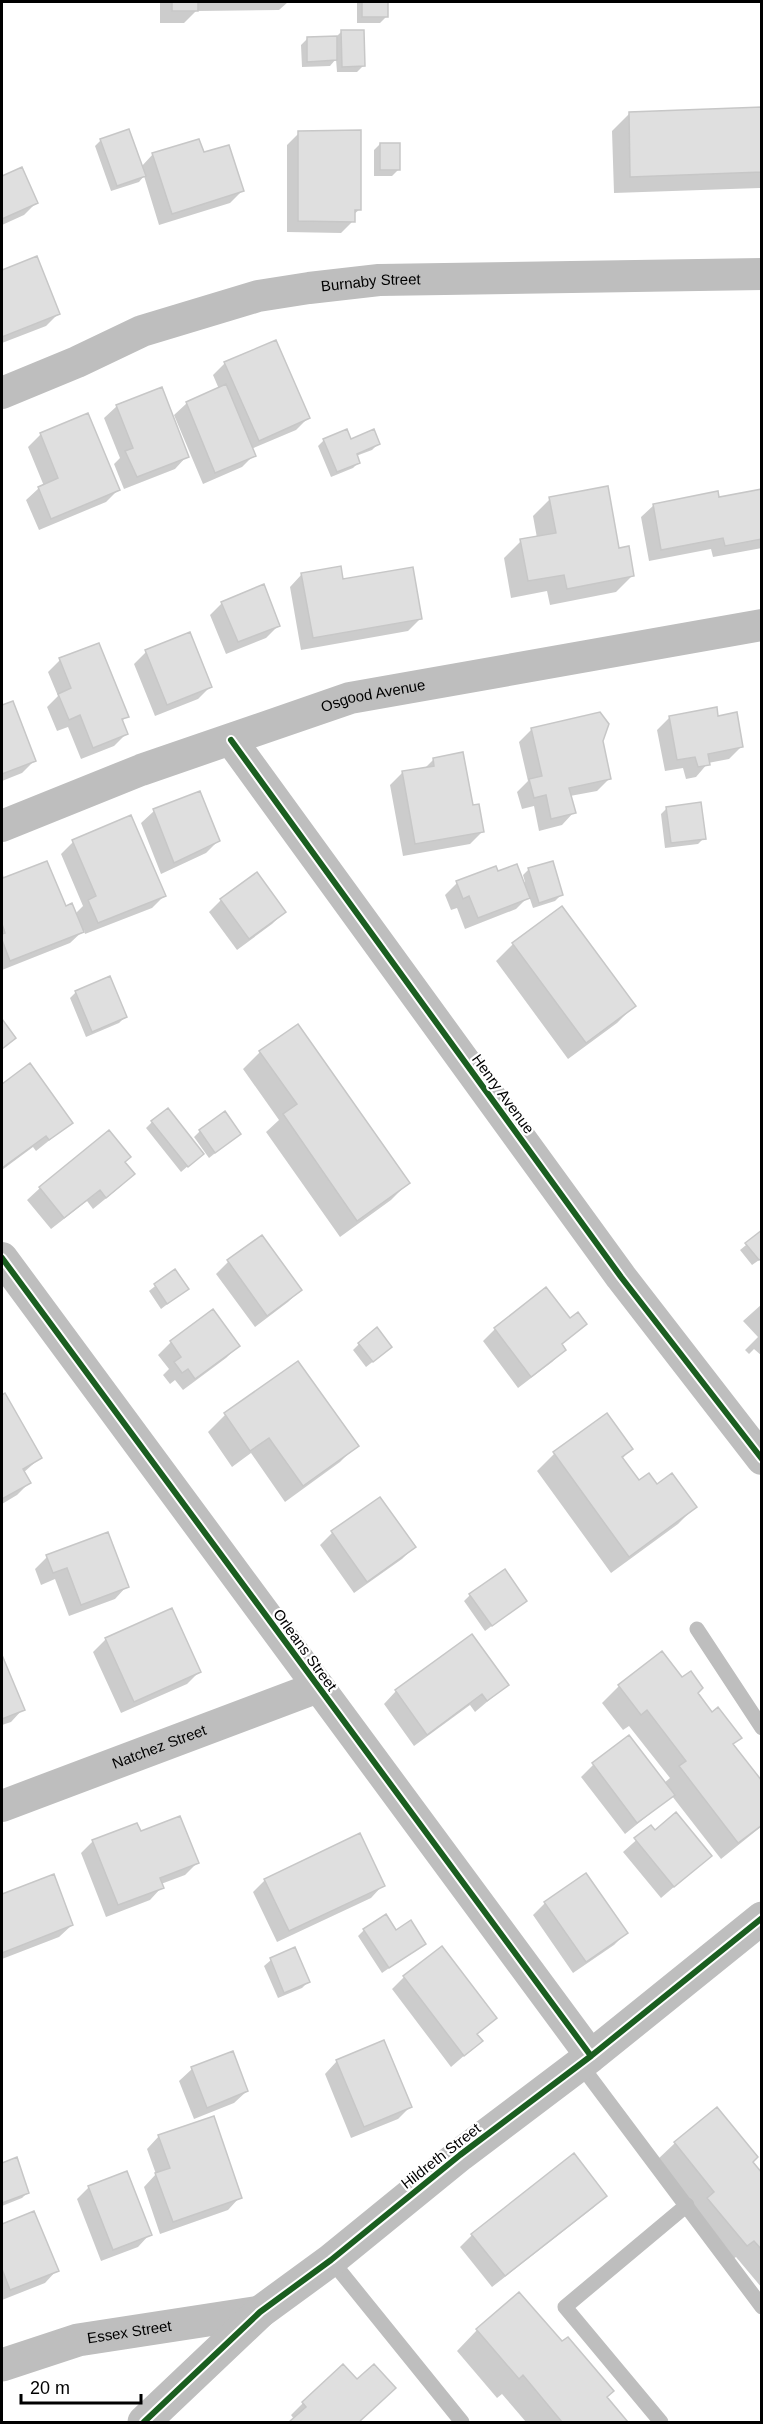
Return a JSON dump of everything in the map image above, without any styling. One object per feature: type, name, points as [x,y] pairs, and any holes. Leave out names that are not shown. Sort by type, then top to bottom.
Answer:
[{"type":"street","name":"Burnaby Street","points":[[2,393],[77,363],[142,331],[258,296],[298,289],[379,280],[762,274]]},
{"type":"street","name":"Osgood Avenue","points":[[2,826],[141,770],[350,698],[762,625]]},
{"type":"street","name":"Henry Avenue","points":[[231,740],[621,1277],[762,1459]]},
{"type":"street","name":"Orleans Street","points":[[7,1276],[318,1687],[586,2060]]},
{"type":"street","name":"Natchez Street","points":[[2,1806],[318,1687]]},
{"type":"street","name":"Hildreth Street","points":[[144,2422],[260,2312],[331,2260],[460,2155],[586,2060],[762,1918]]},
{"type":"street","name":"Essex Street","points":[[2,2365],[78,2340],[260,2312]]},
{"type":"lane","points":[[697,1629],[762,1728]]},
{"type":"lane","points":[[586,2060],[687,2205],[762,2307]]},
{"type":"lane","points":[[661,2422],[565,2307],[687,2205]]},
{"type":"lane","points":[[331,2260],[462,2422]]},
{"type":"building","points":[[172,2],[198,2],[198,11],[172,11]]},
{"type":"building","points":[[362,2],[388,2],[388,17],[362,17]]},
{"type":"building","points":[[341,30],[364,30],[365,66],[342,67]]},
{"type":"building","points":[[337,36],[337,60],[307,62],[307,37]]},
{"type":"building","points":[[762,107],[762,172],[630,177],[629,112]]},
{"type":"building","points":[[129,129],[146,176],[117,186],[100,139]]},
{"type":"building","points":[[361,130],[361,210],[355,210],[355,222],[298,221],[298,131]]},
{"type":"building","points":[[199,139],[204,152],[229,145],[244,191],[172,214],[152,153]]},
{"type":"building","points":[[380,143],[400,143],[400,170],[380,170]]},
{"type":"building","points":[[22,167],[38,203],[2,219],[2,176]]},
{"type":"building","points":[[37,256],[60,314],[2,337],[2,270]]},
{"type":"building","points":[[276,340],[310,418],[259,441],[224,362]]},
{"type":"building","points":[[226,384],[256,456],[215,473],[186,402]]},
{"type":"building","points":[[162,387],[189,457],[137,477],[125,451],[133,448],[116,405]]},
{"type":"building","points":[[88,413],[120,490],[51,519],[38,487],[58,478],[40,433]]},
{"type":"building","points":[[347,429],[351,439],[374,429],[380,444],[357,454],[360,463],[337,472],[323,439]]},
{"type":"building","points":[[608,486],[619,548],[629,546],[634,576],[567,589],[564,575],[528,581],[520,539],[556,533],[549,497]]},
{"type":"building","points":[[762,489],[762,539],[725,546],[723,538],[661,550],[653,504],[718,491],[719,497]]},
{"type":"building","points":[[341,566],[343,579],[413,567],[422,619],[313,638],[301,573]]},
{"type":"building","points":[[264,584],[280,626],[238,642],[221,602]]},
{"type":"building","points":[[190,632],[212,687],[167,705],[145,650]]},
{"type":"building","points":[[99,643],[129,717],[122,719],[128,734],[93,748],[80,715],[69,720],[58,694],[71,688],[59,658]]},
{"type":"building","points":[[13,701],[36,761],[2,774],[2,705]]},
{"type":"building","points":[[717,707],[718,716],[737,712],[743,747],[708,754],[710,765],[698,767],[695,757],[677,760],[669,716]]},
{"type":"building","points":[[600,712],[609,724],[603,741],[611,779],[569,788],[576,813],[551,819],[546,795],[534,798],[529,779],[542,776],[531,728]]},
{"type":"building","points":[[463,752],[473,805],[479,804],[484,832],[415,844],[402,771],[434,766],[433,758]]},
{"type":"building","points":[[200,791],[220,841],[174,863],[153,809]]},
{"type":"building","points":[[701,802],[706,839],[671,843],[666,807]]},
{"type":"building","points":[[131,815],[166,896],[98,923],[88,900],[96,896],[72,840]]},
{"type":"building","points":[[47,861],[66,906],[72,903],[84,932],[10,961],[2,940],[2,934],[5,933],[2,924],[2,874],[3,878]]},
{"type":"building","points":[[553,861],[563,895],[539,903],[528,868]]},
{"type":"building","points":[[517,864],[530,898],[478,918],[469,896],[463,899],[456,881],[496,866],[498,871]]},
{"type":"building","points":[[257,872],[286,912],[249,939],[220,899]]},
{"type":"building","points":[[562,906],[636,1006],[586,1043],[512,943]]},
{"type":"building","points":[[110,976],[127,1017],[92,1032],[75,991]]},
{"type":"building","points":[[2,1019],[16,1038],[2,1049]]},
{"type":"building","points":[[298,1024],[410,1183],[357,1221],[283,1114],[297,1104],[259,1051]]},
{"type":"building","points":[[30,1063],[73,1123],[49,1140],[46,1136],[2,1168],[2,1084]]},
{"type":"building","points":[[168,1108],[204,1154],[188,1167],[151,1121]]},
{"type":"building","points":[[225,1111],[241,1134],[215,1153],[199,1130]]},
{"type":"building","points":[[109,1130],[131,1157],[125,1162],[135,1174],[106,1198],[100,1190],[64,1218],[39,1187]]},
{"type":"building","points":[[762,1230],[762,1258],[759,1260],[745,1243]]},
{"type":"building","points":[[262,1235],[302,1290],[267,1316],[227,1260]]},
{"type":"building","points":[[175,1269],[189,1289],[167,1304],[154,1284]]},
{"type":"building","points":[[546,1287],[570,1318],[578,1312],[587,1324],[562,1344],[566,1350],[531,1377],[494,1328]]},
{"type":"building","points":[[213,1309],[240,1346],[195,1379],[188,1369],[182,1373],[174,1362],[181,1357],[170,1341]]},
{"type":"building","points":[[377,1327],[392,1347],[373,1362],[358,1343]]},
{"type":"building","points":[[298,1361],[359,1446],[303,1486],[269,1438],[250,1451],[224,1413]]},
{"type":"building","points":[[5,1393],[42,1458],[23,1469],[31,1483],[2,1499],[2,1395]]},
{"type":"building","points":[[607,1413],[633,1449],[622,1457],[639,1480],[649,1473],[657,1484],[672,1473],[697,1507],[629,1557],[553,1452]]},
{"type":"building","points":[[380,1497],[416,1547],[367,1582],[331,1531]]},
{"type":"building","points":[[108,1532],[129,1587],[81,1605],[67,1568],[53,1573],[46,1555]]},
{"type":"building","points":[[505,1569],[527,1601],[492,1626],[469,1594]]},
{"type":"building","points":[[172,1608],[201,1672],[134,1702],[105,1638]]},
{"type":"building","points":[[472,1634],[509,1685],[487,1701],[482,1694],[427,1735],[395,1690]]},
{"type":"building","points":[[662,1651],[682,1677],[691,1671],[703,1688],[698,1693],[712,1712],[718,1707],[742,1738],[733,1744],[762,1781],[762,1825],[738,1843],[679,1766],[686,1761],[647,1710],[641,1715],[618,1685]]},
{"type":"building","points":[[2,1655],[25,1710],[2,1719]]},
{"type":"building","points":[[629,1735],[675,1795],[637,1823],[592,1763]]},
{"type":"building","points":[[676,1812],[712,1856],[674,1887],[634,1838],[651,1825],[655,1830]]},
{"type":"building","points":[[180,1816],[199,1863],[160,1878],[164,1888],[118,1905],[92,1840],[137,1823],[141,1831]]},
{"type":"building","points":[[360,1833],[385,1886],[289,1931],[264,1879]]},
{"type":"building","points":[[586,1873],[628,1933],[586,1962],[544,1902]]},
{"type":"building","points":[[54,1874],[73,1925],[2,1953],[2,1894]]},
{"type":"building","points":[[386,1914],[396,1930],[411,1920],[426,1944],[389,1968],[363,1929]]},
{"type":"building","points":[[442,1946],[497,2018],[477,2034],[483,2041],[464,2056],[403,1976]]},
{"type":"building","points":[[295,1947],[310,1982],[284,1993],[270,1958]]},
{"type":"building","points":[[384,2040],[412,2107],[364,2127],[336,2060]]},
{"type":"building","points":[[233,2051],[248,2091],[207,2108],[191,2067]]},
{"type":"building","points":[[717,2107],[758,2157],[753,2162],[762,2173],[762,2250],[754,2241],[747,2246],[707,2198],[714,2192],[674,2142]]},
{"type":"building","points":[[214,2116],[242,2198],[173,2222],[155,2173],[170,2168],[158,2135]]},
{"type":"building","points":[[574,2153],[607,2196],[505,2276],[471,2234]]},
{"type":"building","points":[[17,2157],[29,2193],[2,2203],[2,2163]]},
{"type":"building","points":[[127,2171],[152,2235],[113,2250],[88,2186]]},
{"type":"building","points":[[34,2211],[59,2271],[10,2290],[2,2269],[2,2224]]},
{"type":"building","points":[[519,2292],[562,2341],[568,2337],[614,2391],[607,2397],[628,2422],[562,2422],[523,2375],[519,2379],[476,2329]]},
{"type":"building","points":[[343,2364],[357,2379],[374,2364],[396,2388],[359,2422],[289,2422],[306,2407],[302,2402]]},
{"type":"cycle path","points":[[231,740],[621,1277],[762,1459]]},
{"type":"cycle path","points":[[2,1258],[591,2056]]},
{"type":"cycle path","points":[[144,2422],[260,2312],[331,2260],[460,2155],[591,2056],[762,1918]]}]
